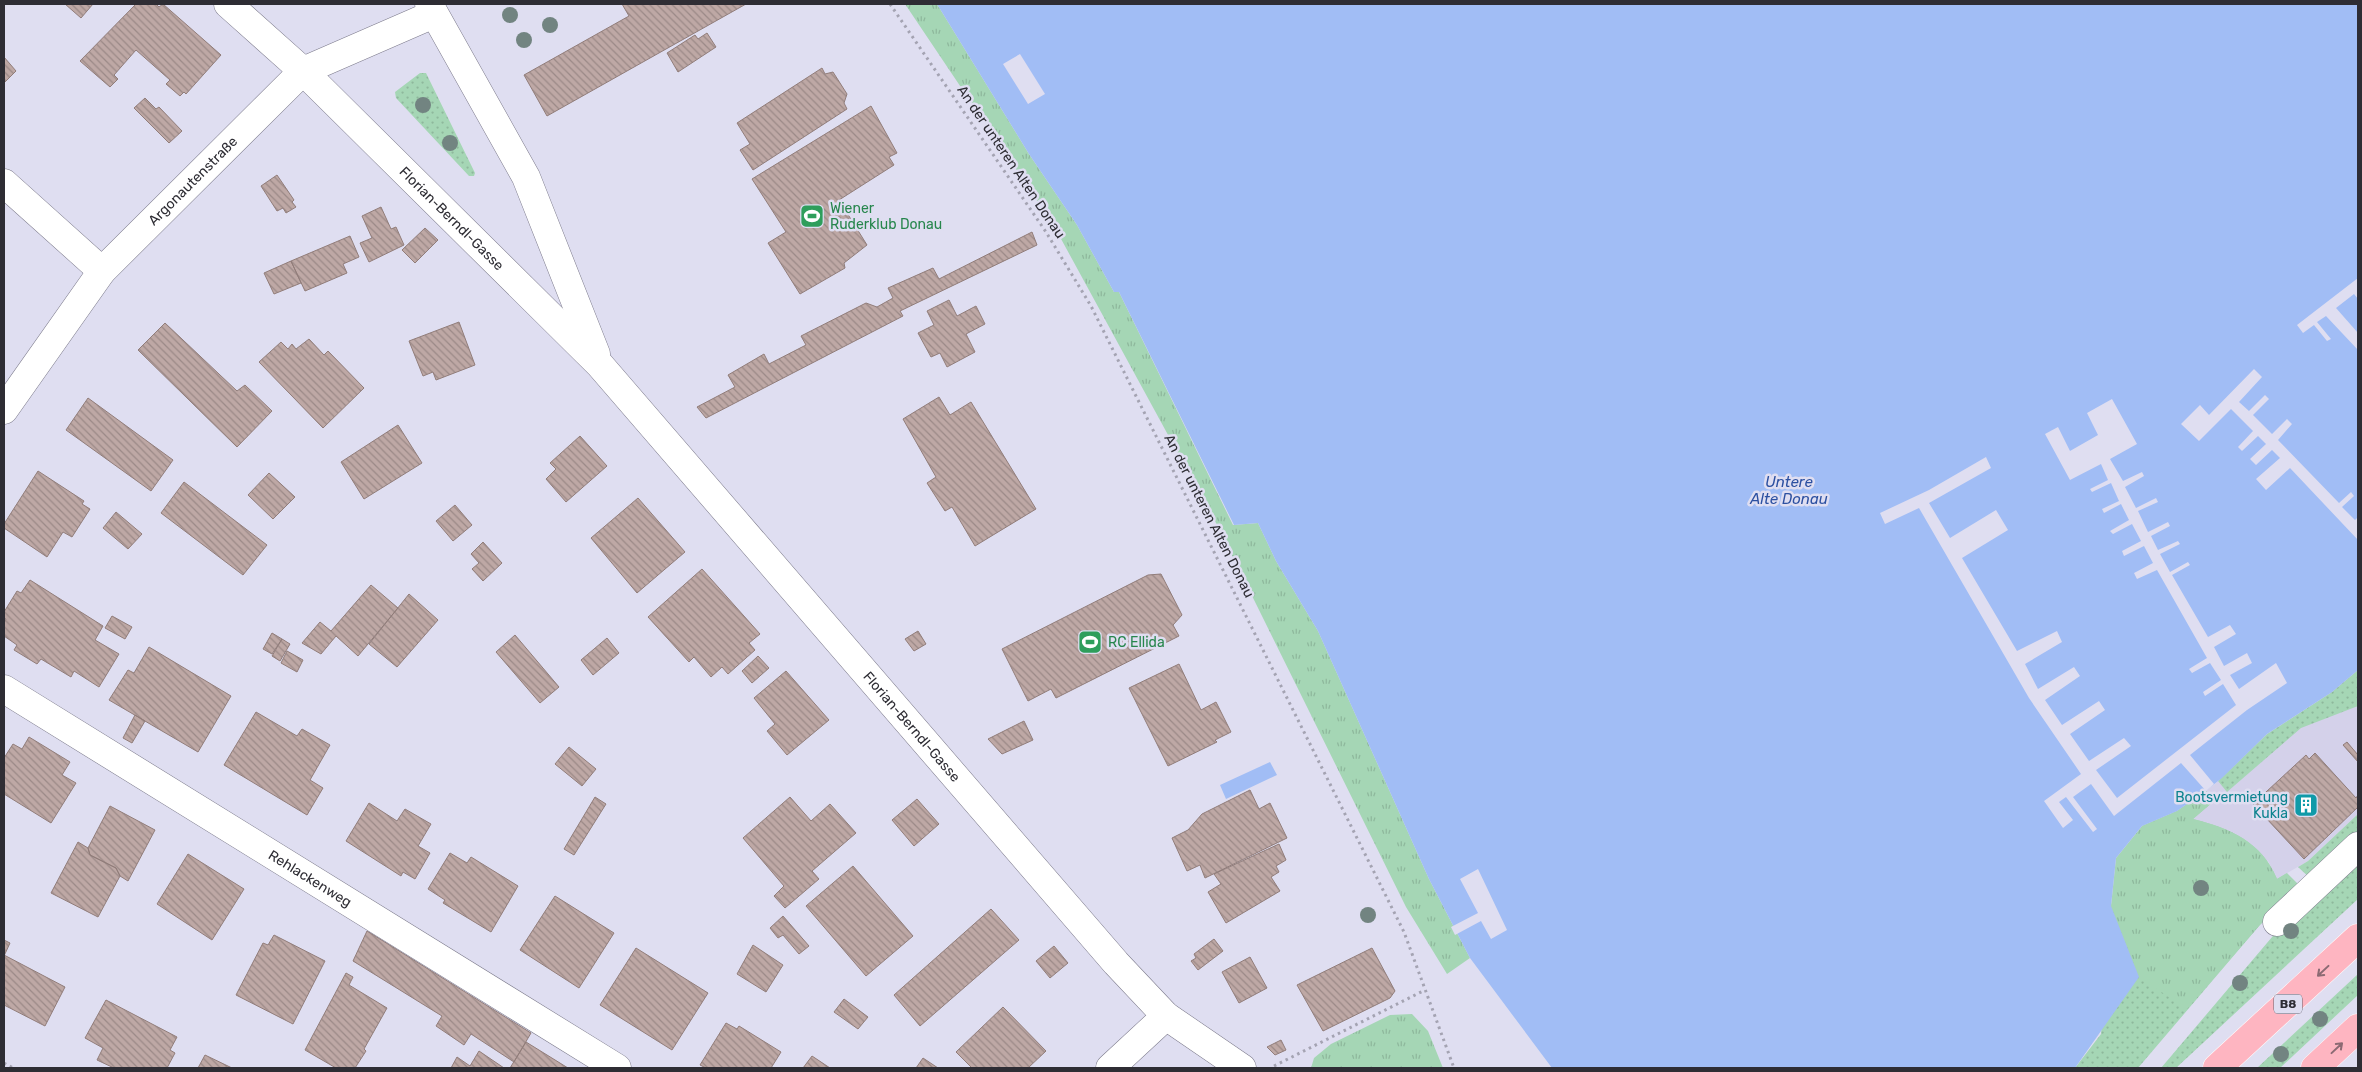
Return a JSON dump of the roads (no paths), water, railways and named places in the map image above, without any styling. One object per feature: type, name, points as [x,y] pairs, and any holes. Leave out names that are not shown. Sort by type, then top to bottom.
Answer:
[{"type":"main road","name":"B8","points":[[2217,1068],[2358,938]]},
{"type":"main road","points":[[2315,1068],[2358,1028]]},
{"type":"street","name":"Florian-Berndl-Gasse","points":[[228,4],[303,71],[600,365],[1116,963],[1166,1016],[1242,1068]]},
{"type":"street","name":"Florian-Berndl-Gasse","points":[[432,9],[526,177],[600,365]]},
{"type":"street","name":"Argonautenstraße","points":[[4,410],[102,271],[303,71],[432,9]]},
{"type":"street","points":[[4,183],[102,271]]},
{"type":"street","name":"Rehlackenweg","points":[[4,689],[618,1068]]},
{"type":"street","points":[[2278,922],[2358,846]]},
{"type":"street","points":[[1110,1068],[1166,1016]]},
{"type":"water","name":"Untere Alte Donau","points":[[937,4],[2358,4],[2358,670],[2332,692],[2267,734],[2222,778],[2203,793],[2177,811],[2142,826],[2116,858],[2111,906],[2139,977],[2075,1068],[1552,1068],[1470,958],[1429,879],[1318,631],[1276,561],[1258,523],[1234,525],[1119,292],[1114,292],[1077,225],[1029,154]]},
{"type":"water","points":[[1270,762],[1277,775],[1226,799],[1220,785]]},
{"type":"place","name":"Wiener Ruderklub Donau","points":[[812,216]]},
{"type":"place","name":"RC Ellida","points":[[1090,642]]},
{"type":"place","name":"Bootsvermietung Kukla","points":[[2306,805]]}]
